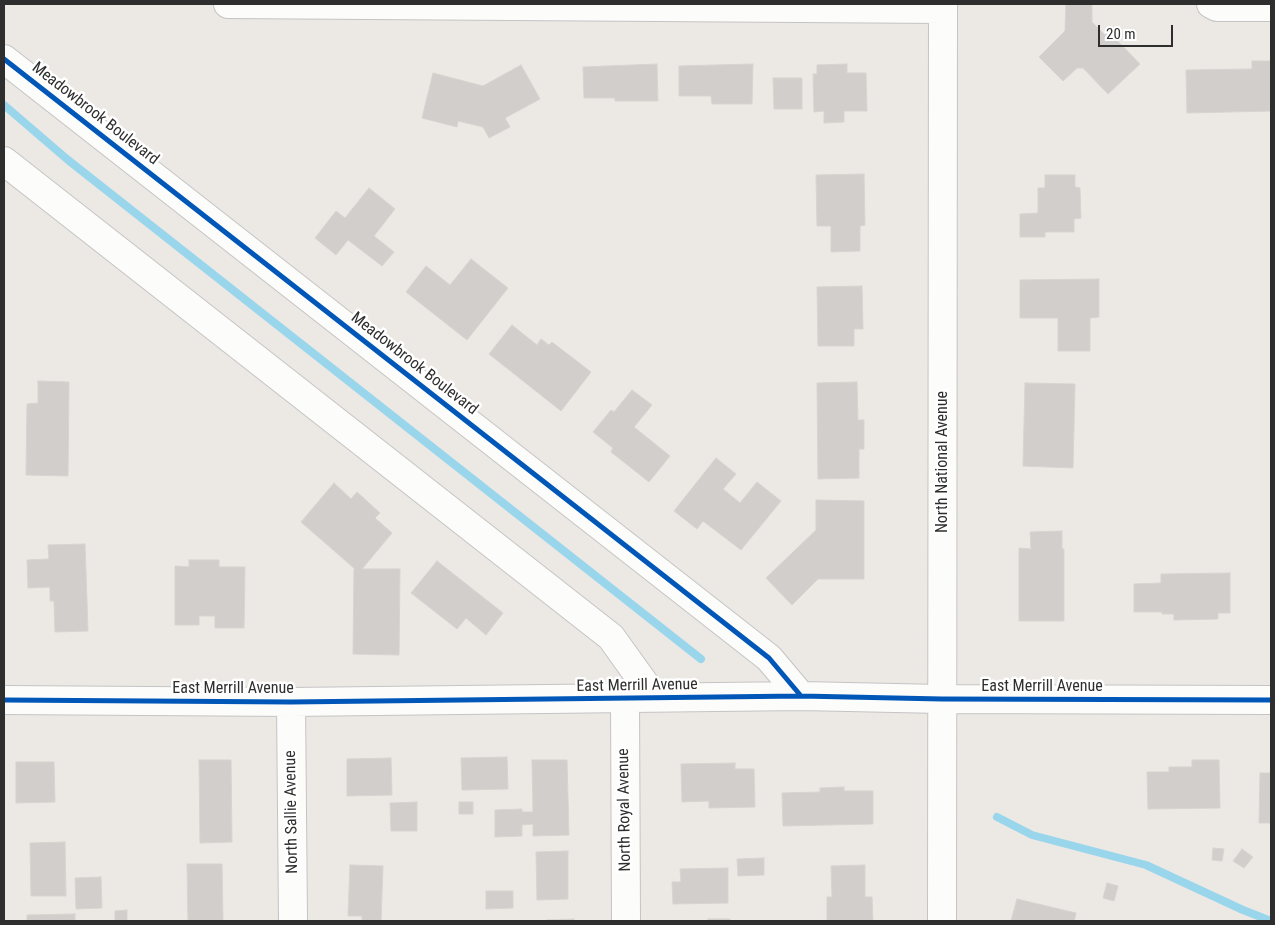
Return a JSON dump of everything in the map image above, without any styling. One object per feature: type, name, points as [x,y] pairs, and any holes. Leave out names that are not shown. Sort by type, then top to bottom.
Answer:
[{"type":"street","points":[[228,4],[943,6]]},
{"type":"street","points":[[1211,4],[1217,7],[1271,7]]},
{"type":"street","name":"North National Avenue","points":[[942,921],[943,6]]},
{"type":"street","name":"Meadowbrook Boulevard","points":[[4,59],[769,658],[800,696]]},
{"type":"street","points":[[4,161],[611,637],[654,697]]},
{"type":"street","name":"East Merrill Avenue","points":[[4,700],[291,702],[800,696],[942,700],[1271,700]]},
{"type":"street","name":"North Royal Avenue","points":[[625,699],[626,921]]},
{"type":"street","name":"North Sallie Avenue","points":[[291,702],[293,921]]},
{"type":"building","points":[[1066,4],[1092,4],[1092,22],[1105,35],[1109,32],[1140,64],[1108,94],[1083,68],[1077,68],[1063,81],[1039,57],[1065,31]]},
{"type":"building","points":[[1252,61],[1271,61],[1271,111],[1187,113],[1186,70],[1252,69]]},
{"type":"building","points":[[657,64],[658,101],[615,101],[615,98],[584,98],[583,67]]},
{"type":"building","points":[[753,64],[752,104],[712,104],[711,96],[679,96],[679,66]]},
{"type":"building","points":[[847,64],[847,73],[866,73],[867,111],[844,111],[844,122],[824,123],[824,111],[814,112],[813,74],[817,74],[817,65]]},
{"type":"building","points":[[521,65],[540,99],[505,118],[510,127],[489,138],[483,127],[458,121],[457,127],[422,118],[433,73],[483,86]]},
{"type":"building","points":[[773,78],[802,78],[802,109],[774,109]]},
{"type":"building","points":[[864,174],[865,225],[860,226],[860,251],[831,252],[831,226],[817,226],[816,175]]},
{"type":"building","points":[[1045,175],[1075,175],[1075,187],[1080,188],[1081,218],[1074,219],[1074,232],[1045,232],[1045,237],[1020,237],[1020,214],[1038,213],[1038,188],[1045,188]]},
{"type":"building","points":[[369,188],[395,209],[374,236],[394,252],[382,266],[348,240],[336,255],[315,238],[336,211],[345,218]]},
{"type":"building","points":[[471,259],[508,288],[467,340],[406,292],[426,266],[450,285]]},
{"type":"building","points":[[1099,279],[1099,317],[1090,318],[1090,351],[1058,351],[1058,318],[1020,318],[1020,280]]},
{"type":"building","points":[[862,286],[863,329],[854,329],[854,346],[818,346],[817,287]]},
{"type":"building","points":[[512,325],[537,345],[541,339],[549,345],[552,342],[591,372],[561,411],[489,354]]},
{"type":"building","points":[[38,381],[69,382],[68,476],[26,475],[27,404],[38,403]]},
{"type":"building","points":[[857,382],[858,420],[864,420],[864,449],[859,449],[859,478],[818,479],[817,383]]},
{"type":"building","points":[[1025,383],[1075,384],[1073,468],[1023,466]]},
{"type":"building","points":[[632,390],[652,405],[634,427],[670,456],[649,482],[611,452],[613,448],[593,432],[611,410],[614,412]]},
{"type":"building","points":[[716,458],[736,474],[723,489],[740,503],[757,482],[781,501],[741,550],[703,521],[697,529],[674,511]]},
{"type":"building","points":[[334,483],[351,499],[357,492],[380,513],[375,518],[392,533],[362,569],[400,569],[399,655],[353,654],[355,569],[301,522]]},
{"type":"building","points":[[816,500],[864,501],[864,579],[818,579],[792,605],[766,578],[816,530]]},
{"type":"building","points":[[1062,531],[1062,549],[1064,549],[1064,621],[1019,621],[1019,548],[1031,549],[1030,532]]},
{"type":"building","points":[[85,544],[88,631],[55,632],[54,601],[50,601],[50,587],[28,588],[27,560],[49,559],[48,545]]},
{"type":"building","points":[[189,560],[219,560],[219,567],[245,567],[244,628],[215,628],[215,616],[199,616],[199,625],[175,625],[175,566],[189,567]]},
{"type":"building","points":[[437,561],[503,613],[486,635],[466,618],[457,629],[411,593]]},
{"type":"building","points":[[1230,573],[1230,613],[1218,613],[1218,619],[1174,620],[1174,614],[1134,612],[1134,584],[1161,583],[1161,574]]},
{"type":"building","points":[[507,757],[508,789],[462,790],[461,758]]},
{"type":"building","points":[[391,758],[392,795],[347,796],[347,759]]},
{"type":"building","points":[[199,760],[231,760],[232,842],[200,843]]},
{"type":"building","points":[[532,760],[567,760],[569,835],[533,836],[533,824],[522,825],[522,836],[495,837],[495,810],[522,809],[522,812],[533,812]]},
{"type":"building","points":[[1192,760],[1219,760],[1220,808],[1148,809],[1147,772],[1169,772],[1169,767],[1192,767]]},
{"type":"building","points":[[16,762],[54,762],[55,802],[16,803]]},
{"type":"building","points":[[735,763],[735,769],[754,769],[755,807],[709,808],[709,801],[682,802],[681,764]]},
{"type":"building","points":[[1260,773],[1271,773],[1271,823],[1259,823]]},
{"type":"building","points":[[844,787],[844,791],[873,791],[873,824],[783,826],[782,793],[820,792],[820,788]]},
{"type":"building","points":[[417,802],[417,831],[391,831],[390,803]]},
{"type":"building","points":[[459,802],[473,802],[473,814],[459,814]]},
{"type":"building","points":[[65,842],[66,896],[31,896],[30,843]]},
{"type":"building","points":[[1213,848],[1224,849],[1222,861],[1212,860]]},
{"type":"building","points":[[1242,849],[1253,857],[1244,868],[1233,861]]},
{"type":"building","points":[[568,851],[568,899],[537,900],[536,852]]},
{"type":"building","points":[[764,858],[764,875],[738,876],[737,859]]},
{"type":"building","points":[[187,864],[222,864],[223,921],[188,921]]},
{"type":"building","points":[[350,865],[383,866],[381,921],[362,921],[362,916],[348,916]]},
{"type":"building","points":[[865,865],[865,897],[872,897],[873,921],[827,921],[827,897],[832,897],[831,866]]},
{"type":"building","points":[[728,868],[728,903],[673,904],[672,882],[681,882],[680,869]]},
{"type":"building","points":[[101,877],[102,908],[76,909],[75,878]]},
{"type":"building","points":[[1107,883],[1118,886],[1114,901],[1103,898]]},
{"type":"building","points":[[486,891],[513,891],[513,908],[486,909]]},
{"type":"building","points":[[1017,899],[1076,913],[1074,921],[1011,921]]},
{"type":"building","points":[[127,910],[127,921],[115,921],[115,911]]},
{"type":"building","points":[[75,914],[75,921],[27,921],[27,915]]},
{"type":"building","points":[[574,919],[574,921],[546,921],[546,920]]},
{"type":"building","points":[[708,919],[730,919],[730,921],[708,921]]},
{"type":"waterway","points":[[4,105],[68,160],[701,659]]},
{"type":"waterway","points":[[997,817],[1032,835],[1146,865],[1271,921]]},
{"type":"cycle path","points":[[4,59],[769,658],[801,696]]},
{"type":"cycle path","points":[[4,700],[291,702],[801,696],[942,699],[1271,700]]}]
